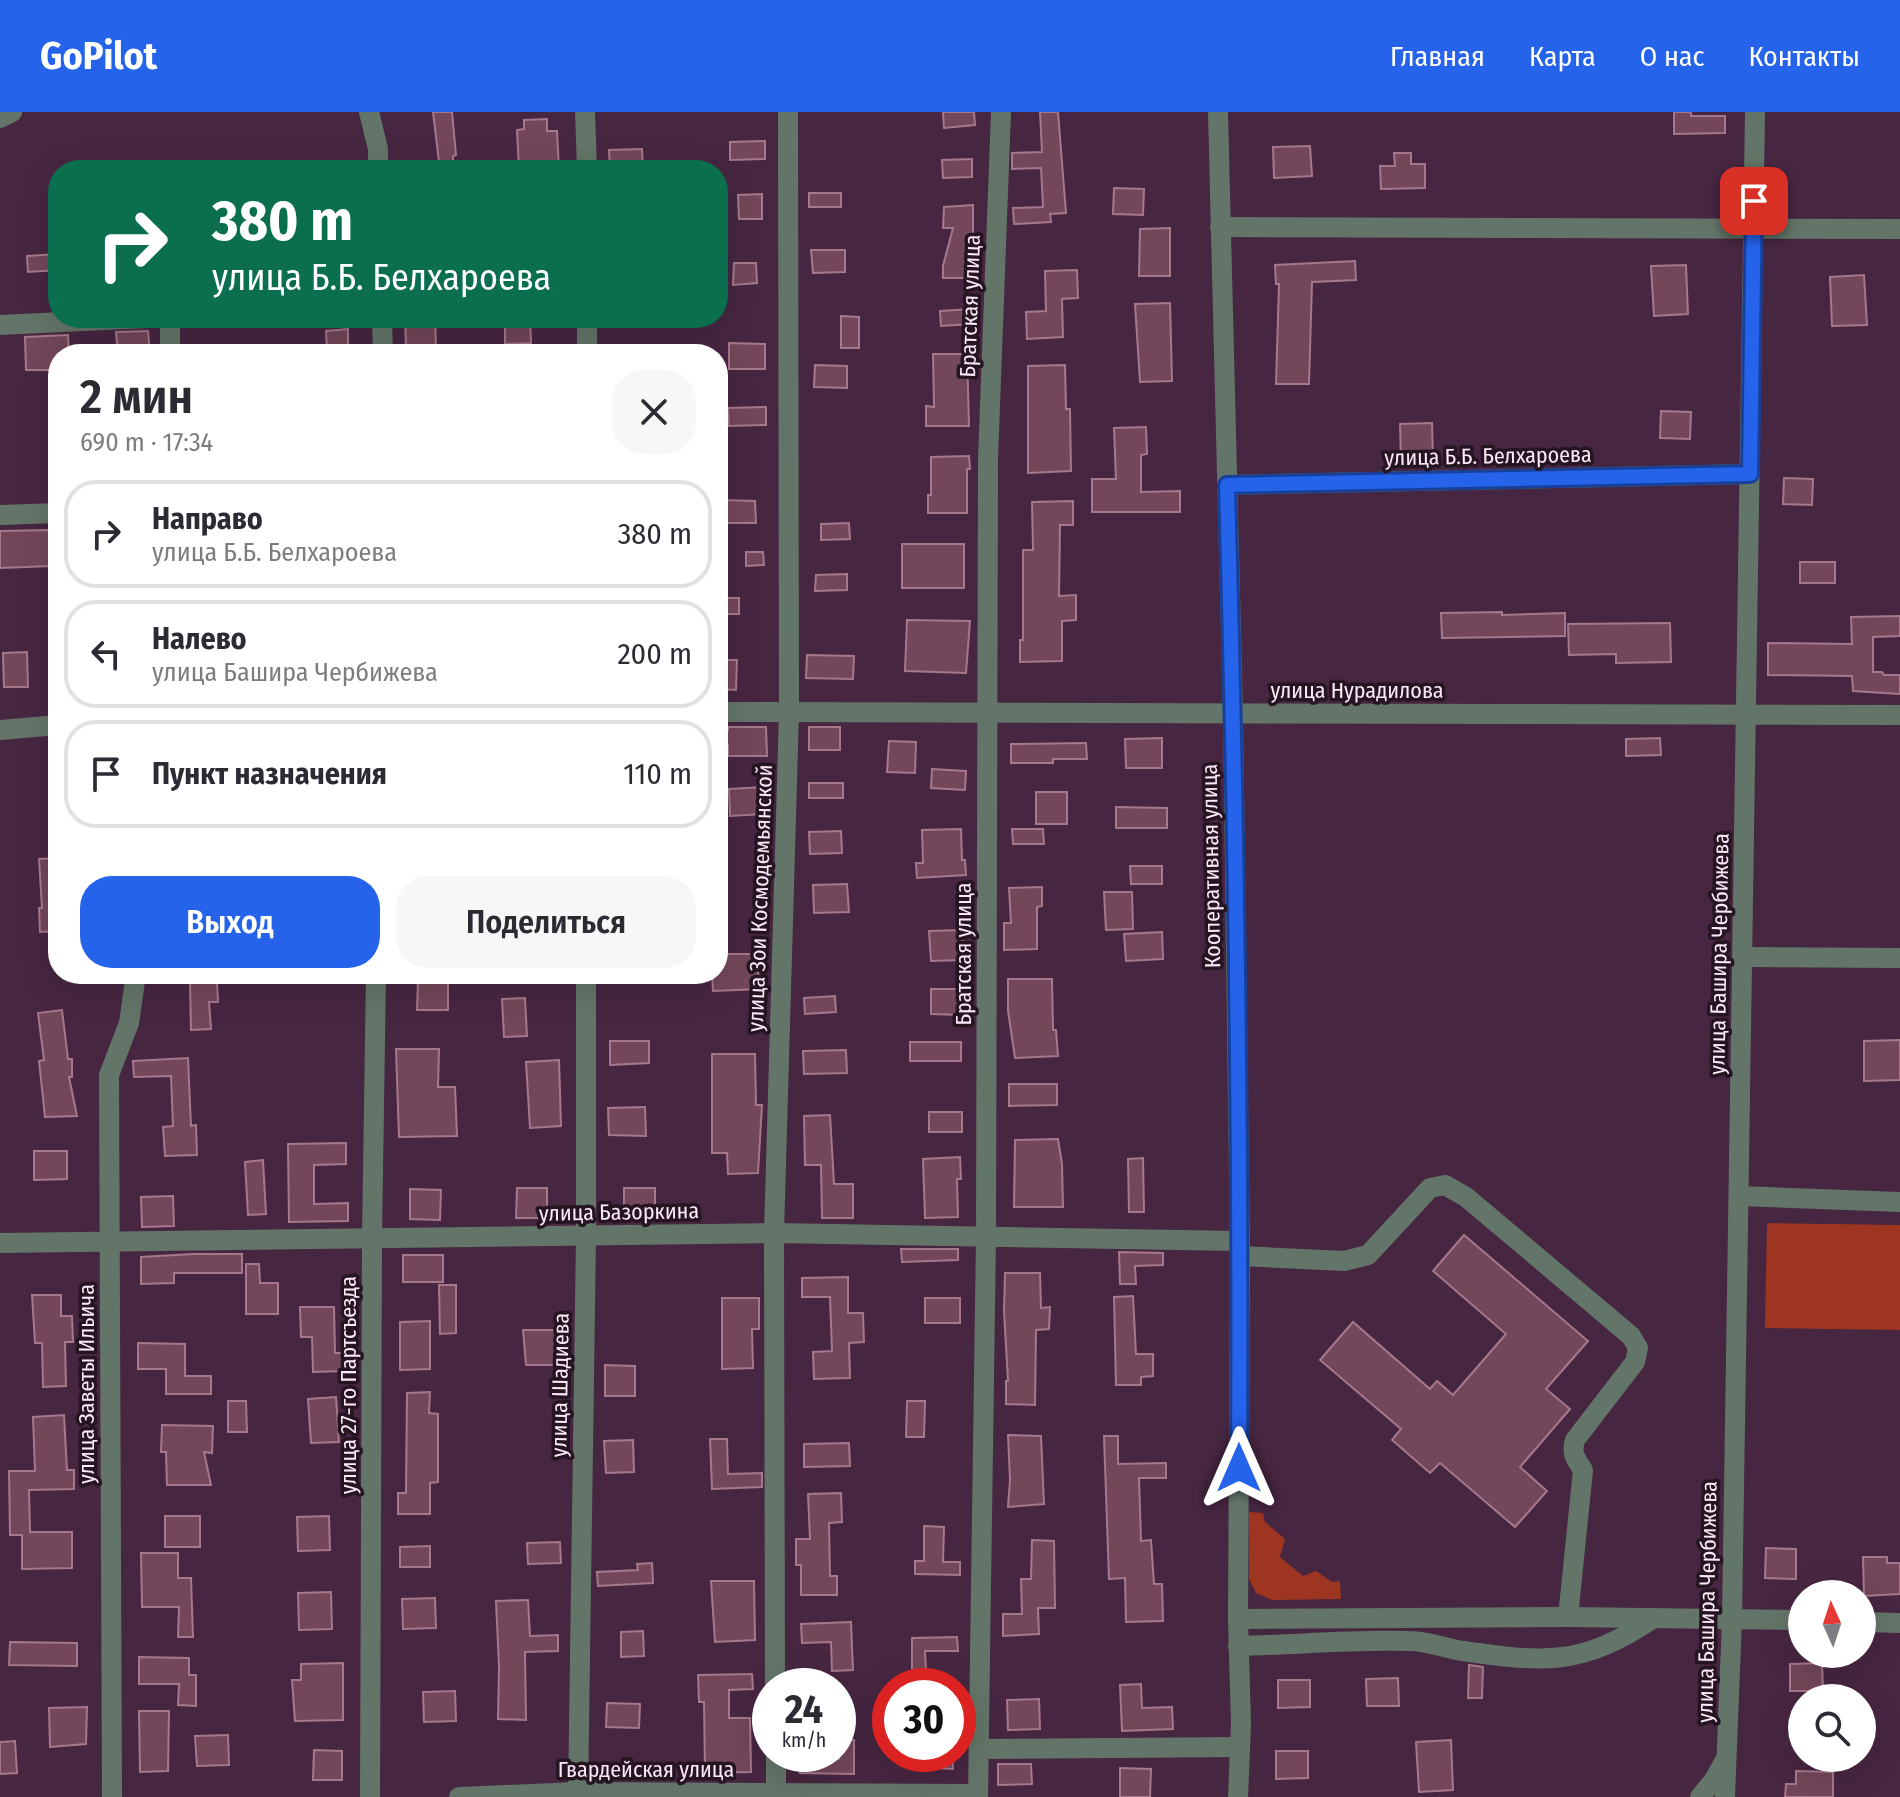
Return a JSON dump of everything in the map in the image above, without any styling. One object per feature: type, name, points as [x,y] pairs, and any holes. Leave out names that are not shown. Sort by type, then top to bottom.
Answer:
[{"type":"street","points":[[0,118],[12,112]]},
{"type":"street","points":[[369,112],[378,160]]},
{"type":"street","points":[[585,112],[587,160]]},
{"type":"street","name":"улица Зои Космодемьянской","points":[[775,1668],[774,1233],[789,712],[788,112]]},
{"type":"street","name":"Братская улица","points":[[978,1796],[986,1237],[988,459],[1001,112]]},
{"type":"street","name":"Кооперативная улица","points":[[1218,112],[1233,714],[1239,1248],[1238,1797]]},
{"type":"street","name":"улица Башира Чербижева","points":[[1725,1797],[1732,1619],[1755,112]]},
{"type":"street","points":[[1220,227],[1754,231],[1900,229]]},
{"type":"street","points":[[0,325],[48,323]]},
{"type":"street","name":"улица Б.Б. Белхароева","points":[[1227,485],[1750,474]]},
{"type":"street","points":[[0,515],[48,513]]},
{"type":"street","name":"улица Нурадилова","points":[[728,712],[1900,715]]},
{"type":"street","points":[[0,730],[48,726]]},
{"type":"street","points":[[1743,957],[1900,958]]},
{"type":"street","name":"улица Заветы Ильича","points":[[112,1797],[109,1075],[129,1023],[135,984]]},
{"type":"street","name":"улица 27-го Партсъезда","points":[[370,1797],[376,984]]},
{"type":"street","name":"улица Шадиева","points":[[578,1795],[586,1236],[586,984]]},
{"type":"street","name":"улица Базоркина","points":[[0,1243],[774,1233],[986,1237],[1239,1248],[1344,1261],[1368,1255],[1425,1193],[1437,1184],[1445,1185],[1466,1197],[1631,1336],[1638,1348],[1635,1362],[1575,1440],[1573,1447],[1573,1456],[1583,1470],[1568,1617]]},
{"type":"street","points":[[1739,1196],[1900,1202]]},
{"type":"street","points":[[1238,1619],[1568,1617],[1788,1620]]},
{"type":"street","points":[[1238,1646],[1410,1641],[1497,1655],[1540,1659],[1574,1657],[1622,1640],[1654,1618]]},
{"type":"street","points":[[1876,1622],[1900,1623]]},
{"type":"street","points":[[979,1749],[1240,1747]]},
{"type":"street","points":[[1700,1797],[1727,1756]]},
{"type":"street","points":[[776,1772],[776,1794]]},
{"type":"street","name":"Гвардейская улица","points":[[459,1797],[978,1796]]},
{"type":"shaded area","points":[[1767,1223],[1900,1225],[1900,1330],[1765,1328]]},
{"type":"shaded area","points":[[1249,1512],[1263,1513],[1265,1522],[1285,1539],[1280,1557],[1303,1576],[1316,1571],[1332,1582],[1340,1581],[1341,1599],[1272,1600],[1256,1593],[1249,1579]]},
{"type":"building","points":[[433,112],[452,112],[456,155],[453,160],[439,160]]},
{"type":"building","points":[[943,112],[974,112],[975,125],[944,128]]},
{"type":"building","points":[[1040,112],[1058,112],[1066,213],[1050,214],[1051,222],[1014,224],[1013,208],[1043,207],[1041,168],[1012,169],[1012,153],[1042,152]]},
{"type":"building","points":[[1674,112],[1691,112],[1691,116],[1725,116],[1725,133],[1674,134]]},
{"type":"building","points":[[547,119],[547,131],[557,131],[558,160],[518,160],[517,130],[524,129],[524,120]]},
{"type":"building","points":[[765,141],[765,159],[730,160],[730,142]]},
{"type":"building","points":[[1310,146],[1312,176],[1274,178],[1273,147]]},
{"type":"building","points":[[642,149],[643,160],[610,160],[609,150]]},
{"type":"building","points":[[1394,153],[1411,153],[1411,164],[1425,164],[1425,188],[1381,189],[1380,166],[1395,166]]},
{"type":"building","points":[[972,159],[972,177],[943,178],[942,160]]},
{"type":"building","points":[[1114,188],[1144,189],[1143,215],[1113,214]]},
{"type":"building","points":[[809,193],[841,193],[841,207],[809,207]]},
{"type":"building","points":[[762,194],[762,219],[739,219],[738,195]]},
{"type":"building","points":[[973,205],[973,235],[978,235],[976,249],[970,250],[969,278],[943,278],[953,228],[943,228],[944,207]]},
{"type":"building","points":[[1170,228],[1170,276],[1139,276],[1140,229]]},
{"type":"building","points":[[811,250],[845,250],[845,272],[813,273]]},
{"type":"building","points":[[48,255],[48,271],[28,272],[27,256]]},
{"type":"building","points":[[1355,261],[1356,280],[1312,282],[1309,384],[1276,384],[1279,284],[1276,284],[1275,265]]},
{"type":"building","points":[[734,263],[756,263],[757,283],[733,285]]},
{"type":"building","points":[[1686,265],[1688,314],[1654,316],[1651,266]]},
{"type":"building","points":[[1077,270],[1078,298],[1062,299],[1063,337],[1027,339],[1026,312],[1046,311],[1045,271]]},
{"type":"building","points":[[1864,275],[1867,325],[1832,326],[1830,277]]},
{"type":"building","points":[[1170,303],[1172,381],[1140,382],[1135,304]]},
{"type":"building","points":[[972,309],[972,324],[941,326],[940,311]]},
{"type":"building","points":[[841,316],[859,317],[859,348],[841,348]]},
{"type":"building","points":[[405,328],[435,328],[436,344],[406,344]]},
{"type":"building","points":[[505,328],[530,328],[531,343],[505,344]]},
{"type":"building","points":[[348,329],[348,344],[327,344],[326,331]]},
{"type":"building","points":[[148,331],[149,344],[117,344],[116,332]]},
{"type":"building","points":[[68,335],[68,344],[48,344],[48,370],[26,370],[25,337]]},
{"type":"building","points":[[729,343],[765,344],[765,369],[729,369]]},
{"type":"building","points":[[933,354],[967,354],[969,426],[926,426],[926,406],[934,407]]},
{"type":"building","points":[[815,365],[847,366],[847,388],[814,387]]},
{"type":"building","points":[[1065,365],[1066,409],[1070,409],[1071,471],[1028,473],[1028,366]]},
{"type":"building","points":[[766,407],[766,425],[729,426],[728,408]]},
{"type":"building","points":[[1661,411],[1691,412],[1690,439],[1660,438]]},
{"type":"building","points":[[1432,423],[1433,459],[1401,460],[1400,424]]},
{"type":"building","points":[[1146,427],[1147,454],[1141,455],[1141,492],[1180,491],[1180,512],[1092,512],[1092,479],[1116,479],[1114,428]]},
{"type":"building","points":[[969,456],[967,513],[928,513],[931,457]]},
{"type":"building","points":[[1784,478],[1813,479],[1812,505],[1783,504]]},
{"type":"building","points":[[728,500],[755,501],[756,523],[728,523]]},
{"type":"building","points":[[1073,501],[1073,525],[1060,525],[1059,596],[1076,595],[1076,620],[1062,621],[1062,661],[1020,662],[1020,640],[1023,640],[1023,550],[1033,550],[1032,502]]},
{"type":"building","points":[[849,523],[850,539],[821,540],[821,524]]},
{"type":"building","points":[[48,530],[48,566],[0,568],[0,531]]},
{"type":"building","points":[[902,544],[964,544],[964,588],[902,588]]},
{"type":"building","points":[[746,552],[763,552],[764,565],[746,566]]},
{"type":"building","points":[[1800,562],[1835,562],[1835,583],[1800,583]]},
{"type":"building","points":[[847,574],[847,590],[815,591],[816,575]]},
{"type":"building","points":[[728,598],[739,598],[739,614],[728,614]]},
{"type":"building","points":[[1502,612],[1502,615],[1565,613],[1565,636],[1442,638],[1441,613]]},
{"type":"building","points":[[1900,616],[1900,636],[1873,637],[1873,672],[1900,675],[1900,694],[1853,691],[1852,676],[1768,675],[1768,643],[1852,644],[1851,617]]},
{"type":"building","points":[[907,620],[970,621],[966,673],[905,671]]},
{"type":"building","points":[[1670,623],[1671,662],[1616,663],[1616,654],[1569,655],[1568,624]]},
{"type":"building","points":[[27,652],[28,687],[4,687],[3,653]]},
{"type":"building","points":[[807,655],[854,656],[853,679],[806,678]]},
{"type":"building","points":[[728,660],[737,660],[736,690],[728,690]]},
{"type":"building","points":[[728,727],[766,727],[767,756],[728,756]]},
{"type":"building","points":[[809,727],[840,727],[840,750],[809,750]]},
{"type":"building","points":[[1162,738],[1162,768],[1126,768],[1125,739]]},
{"type":"building","points":[[1660,738],[1661,755],[1626,756],[1626,739]]},
{"type":"building","points":[[889,741],[916,742],[915,773],[887,772]]},
{"type":"building","points":[[1086,743],[1087,759],[1011,763],[1011,744]]},
{"type":"building","points":[[932,769],[966,771],[965,790],[931,788]]},
{"type":"building","points":[[809,783],[843,783],[843,798],[809,798]]},
{"type":"building","points":[[764,787],[765,814],[730,816],[729,789]]},
{"type":"building","points":[[1036,792],[1067,792],[1067,824],[1036,824]]},
{"type":"building","points":[[1116,807],[1167,808],[1167,828],[1116,828]]},
{"type":"building","points":[[961,829],[966,875],[917,878],[916,863],[923,863],[922,830]]},
{"type":"building","points":[[1012,829],[1043,829],[1044,844],[1013,844]]},
{"type":"building","points":[[841,831],[842,853],[810,854],[809,832]]},
{"type":"building","points":[[39,859],[48,859],[48,932],[40,932]]},
{"type":"building","points":[[1130,866],[1162,866],[1162,884],[1131,884]]},
{"type":"building","points":[[847,884],[849,912],[814,913],[813,885]]},
{"type":"building","points":[[1042,887],[1042,906],[1037,907],[1037,949],[1004,950],[1004,923],[1011,923],[1009,888]]},
{"type":"building","points":[[1104,892],[1132,892],[1133,929],[1106,930]]},
{"type":"building","points":[[962,930],[963,960],[931,961],[929,931]]},
{"type":"building","points":[[1162,932],[1163,959],[1126,961],[1124,934]]},
{"type":"building","points":[[728,954],[756,954],[760,989],[713,991],[713,984],[728,984]]},
{"type":"building","points":[[1008,979],[1052,979],[1053,1030],[1056,1030],[1058,1056],[1015,1058],[1008,1011]]},
{"type":"building","points":[[190,984],[217,984],[218,1002],[209,1002],[211,1029],[191,1030]]},
{"type":"building","points":[[418,984],[448,984],[448,1010],[417,1010]]},
{"type":"building","points":[[931,989],[962,989],[961,1015],[931,1014]]},
{"type":"building","points":[[835,996],[836,1012],[805,1014],[804,998]]},
{"type":"building","points":[[525,998],[527,1036],[504,1037],[502,999]]},
{"type":"building","points":[[62,1010],[68,1059],[72,1059],[72,1077],[69,1077],[77,1116],[45,1117],[39,1061],[44,1060],[38,1013]]},
{"type":"building","points":[[1900,1040],[1900,1080],[1864,1081],[1864,1041]]},
{"type":"building","points":[[610,1041],[649,1041],[649,1063],[610,1065]]},
{"type":"building","points":[[910,1042],[961,1042],[961,1061],[910,1061]]},
{"type":"building","points":[[396,1049],[439,1049],[438,1087],[455,1087],[457,1136],[399,1137]]},
{"type":"building","points":[[846,1050],[847,1073],[804,1074],[803,1051]]},
{"type":"building","points":[[712,1054],[755,1054],[756,1105],[762,1105],[758,1173],[728,1174],[727,1153],[712,1153]]},
{"type":"building","points":[[188,1058],[191,1126],[196,1125],[197,1155],[165,1156],[163,1127],[173,1126],[171,1076],[134,1077],[133,1061]]},
{"type":"building","points":[[559,1060],[561,1126],[530,1128],[526,1062]]},
{"type":"building","points":[[1009,1084],[1057,1084],[1057,1105],[1009,1106]]},
{"type":"building","points":[[645,1107],[646,1136],[609,1135],[608,1108]]},
{"type":"building","points":[[929,1112],[962,1112],[962,1132],[929,1132]]},
{"type":"building","points":[[830,1115],[834,1184],[853,1184],[853,1218],[822,1218],[821,1165],[805,1165],[804,1116]]},
{"type":"building","points":[[1058,1139],[1063,1207],[1014,1207],[1015,1140]]},
{"type":"building","points":[[346,1143],[346,1164],[314,1165],[314,1204],[348,1203],[348,1221],[289,1222],[288,1144]]},
{"type":"building","points":[[34,1151],[67,1151],[67,1179],[34,1180]]},
{"type":"building","points":[[960,1157],[958,1217],[925,1218],[923,1159]]},
{"type":"building","points":[[1143,1158],[1144,1212],[1129,1212],[1128,1159]]},
{"type":"building","points":[[263,1160],[266,1214],[248,1215],[245,1162]]},
{"type":"building","points":[[517,1188],[547,1188],[547,1218],[516,1218]]},
{"type":"building","points":[[624,1188],[655,1188],[655,1218],[624,1218]]},
{"type":"building","points":[[410,1189],[441,1190],[440,1220],[410,1219]]},
{"type":"building","points":[[173,1196],[174,1226],[142,1227],[141,1197]]},
{"type":"building","points":[[1464,1235],[1588,1341],[1546,1389],[1570,1409],[1520,1467],[1547,1491],[1515,1527],[1440,1463],[1430,1473],[1392,1440],[1401,1429],[1320,1360],[1353,1322],[1430,1389],[1437,1381],[1453,1395],[1506,1334],[1433,1271]]},
{"type":"building","points":[[901,1249],[958,1249],[958,1260],[902,1262]]},
{"type":"building","points":[[1119,1252],[1163,1253],[1163,1265],[1135,1266],[1136,1284],[1120,1284]]},
{"type":"building","points":[[242,1254],[242,1273],[174,1273],[174,1283],[141,1284],[141,1257]]},
{"type":"building","points":[[403,1255],[443,1255],[443,1282],[403,1282]]},
{"type":"building","points":[[246,1264],[259,1264],[260,1283],[278,1283],[278,1314],[246,1314]]},
{"type":"building","points":[[1005,1273],[1040,1273],[1041,1308],[1050,1307],[1049,1329],[1036,1330],[1035,1405],[1006,1404]]},
{"type":"building","points":[[848,1277],[848,1313],[863,1313],[864,1342],[849,1343],[850,1378],[814,1379],[813,1352],[832,1351],[830,1297],[802,1297],[802,1278]]},
{"type":"building","points":[[439,1285],[456,1285],[456,1333],[440,1334]]},
{"type":"building","points":[[32,1295],[61,1295],[61,1316],[72,1316],[73,1342],[65,1342],[66,1386],[43,1387],[42,1343],[35,1343]]},
{"type":"building","points":[[1133,1296],[1136,1354],[1153,1354],[1153,1376],[1141,1377],[1141,1385],[1116,1385],[1114,1297]]},
{"type":"building","points":[[722,1298],[759,1298],[759,1329],[752,1329],[753,1368],[722,1369]]},
{"type":"building","points":[[925,1298],[960,1298],[960,1323],[925,1323]]},
{"type":"building","points":[[300,1307],[334,1307],[335,1353],[343,1353],[343,1371],[313,1372],[312,1337],[301,1337]]},
{"type":"building","points":[[430,1321],[430,1369],[400,1370],[400,1322]]},
{"type":"building","points":[[523,1330],[556,1330],[558,1365],[526,1365]]},
{"type":"building","points":[[138,1343],[185,1344],[185,1376],[211,1376],[211,1394],[166,1394],[166,1369],[138,1369]]},
{"type":"building","points":[[605,1365],[635,1366],[635,1396],[605,1396]]},
{"type":"building","points":[[430,1392],[429,1413],[438,1414],[438,1482],[430,1483],[430,1514],[398,1514],[398,1493],[406,1493],[407,1393]]},
{"type":"building","points":[[336,1397],[339,1442],[311,1443],[308,1399]]},
{"type":"building","points":[[228,1401],[246,1401],[247,1432],[228,1432]]},
{"type":"building","points":[[907,1401],[925,1401],[924,1437],[906,1437]]},
{"type":"building","points":[[64,1415],[67,1470],[74,1470],[74,1489],[29,1490],[30,1532],[72,1532],[72,1568],[22,1569],[22,1535],[10,1535],[9,1471],[35,1471],[33,1417]]},
{"type":"building","points":[[162,1425],[213,1426],[212,1453],[204,1452],[211,1485],[167,1485],[166,1452],[161,1452]]},
{"type":"building","points":[[1008,1435],[1041,1436],[1044,1504],[1008,1507]]},
{"type":"building","points":[[1104,1436],[1118,1436],[1118,1464],[1166,1463],[1166,1478],[1139,1478],[1141,1541],[1151,1540],[1154,1584],[1162,1584],[1163,1621],[1126,1622],[1125,1578],[1109,1579]]},
{"type":"building","points":[[710,1439],[727,1439],[728,1474],[762,1473],[762,1487],[712,1489]]},
{"type":"building","points":[[633,1440],[634,1472],[606,1473],[604,1441]]},
{"type":"building","points":[[849,1443],[850,1466],[804,1467],[804,1444]]},
{"type":"building","points":[[841,1493],[842,1522],[829,1523],[830,1576],[837,1576],[837,1595],[801,1595],[801,1565],[796,1565],[796,1539],[810,1539],[808,1494]]},
{"type":"building","points":[[165,1516],[200,1516],[200,1547],[165,1547]]},
{"type":"building","points":[[329,1516],[330,1550],[298,1551],[297,1517]]},
{"type":"building","points":[[924,1526],[944,1527],[943,1562],[960,1562],[960,1575],[915,1574],[915,1561],[924,1561]]},
{"type":"building","points":[[1032,1540],[1054,1541],[1055,1608],[1038,1608],[1039,1634],[1003,1636],[1003,1614],[1022,1614],[1021,1579],[1031,1579]]},
{"type":"building","points":[[560,1542],[561,1563],[528,1564],[527,1543]]},
{"type":"building","points":[[430,1546],[430,1567],[400,1567],[400,1547]]},
{"type":"building","points":[[1766,1548],[1796,1549],[1796,1579],[1765,1578]]},
{"type":"building","points":[[141,1553],[178,1553],[178,1578],[191,1578],[193,1637],[178,1637],[179,1607],[142,1607]]},
{"type":"building","points":[[1863,1557],[1887,1557],[1887,1563],[1900,1563],[1900,1594],[1876,1595],[1876,1580],[1864,1580]]},
{"type":"building","points":[[652,1563],[653,1583],[598,1586],[597,1572],[638,1570],[637,1564]]},
{"type":"building","points":[[711,1581],[754,1581],[755,1640],[715,1642]]},
{"type":"building","points":[[331,1592],[332,1629],[299,1630],[298,1593]]},
{"type":"building","points":[[435,1598],[436,1628],[403,1629],[402,1599]]},
{"type":"building","points":[[528,1600],[530,1636],[558,1635],[558,1651],[525,1652],[526,1720],[498,1719],[496,1601]]},
{"type":"building","points":[[851,1622],[853,1668],[832,1668],[831,1642],[802,1643],[801,1624]]},
{"type":"building","points":[[643,1631],[644,1656],[621,1657],[621,1632]]},
{"type":"building","points":[[957,1637],[958,1651],[925,1651],[926,1668],[912,1668],[912,1638]]},
{"type":"building","points":[[10,1642],[77,1643],[77,1666],[9,1665]]},
{"type":"building","points":[[139,1657],[189,1658],[189,1675],[196,1675],[196,1706],[178,1705],[179,1684],[139,1684]]},
{"type":"building","points":[[343,1663],[343,1720],[295,1721],[292,1680],[301,1680],[301,1664]]},
{"type":"building","points":[[1469,1665],[1483,1667],[1482,1698],[1468,1698]]},
{"type":"building","points":[[1790,1668],[1822,1668],[1823,1684],[1790,1684]]},
{"type":"building","points":[[752,1674],[752,1689],[729,1690],[729,1718],[750,1718],[751,1772],[705,1773],[704,1702],[699,1702],[698,1675]]},
{"type":"building","points":[[1398,1678],[1399,1706],[1367,1706],[1366,1679]]},
{"type":"building","points":[[1278,1680],[1310,1680],[1310,1707],[1278,1708]]},
{"type":"building","points":[[1141,1684],[1142,1708],[1172,1707],[1173,1729],[1122,1731],[1120,1685]]},
{"type":"building","points":[[455,1691],[456,1721],[424,1722],[423,1692]]},
{"type":"building","points":[[1039,1699],[1040,1729],[1008,1730],[1007,1700]]},
{"type":"building","points":[[607,1703],[640,1704],[639,1728],[606,1727]]},
{"type":"building","points":[[87,1707],[86,1744],[50,1747],[49,1708]]},
{"type":"building","points":[[139,1711],[169,1711],[168,1771],[140,1772]]},
{"type":"building","points":[[228,1735],[229,1765],[197,1766],[195,1736]]},
{"type":"building","points":[[1451,1740],[1453,1790],[1419,1792],[1416,1742]]},
{"type":"building","points":[[15,1741],[17,1773],[0,1774],[0,1742]]},
{"type":"building","points":[[314,1750],[342,1751],[342,1780],[313,1780]]},
{"type":"building","points":[[1276,1751],[1308,1751],[1308,1778],[1276,1779]]},
{"type":"building","points":[[998,1764],[1031,1764],[1032,1784],[998,1785]]},
{"type":"building","points":[[1120,1768],[1151,1769],[1150,1797],[1120,1797]]},
{"type":"building","points":[[854,1772],[854,1774],[800,1773]]},
{"type":"building","points":[[1796,1772],[1833,1772],[1833,1797],[1785,1797],[1786,1784],[1796,1784]]},
{"type":"route","points":[[1239,1468],[1240,1256],[1227,485],[1750,474],[1754,201]]}]
